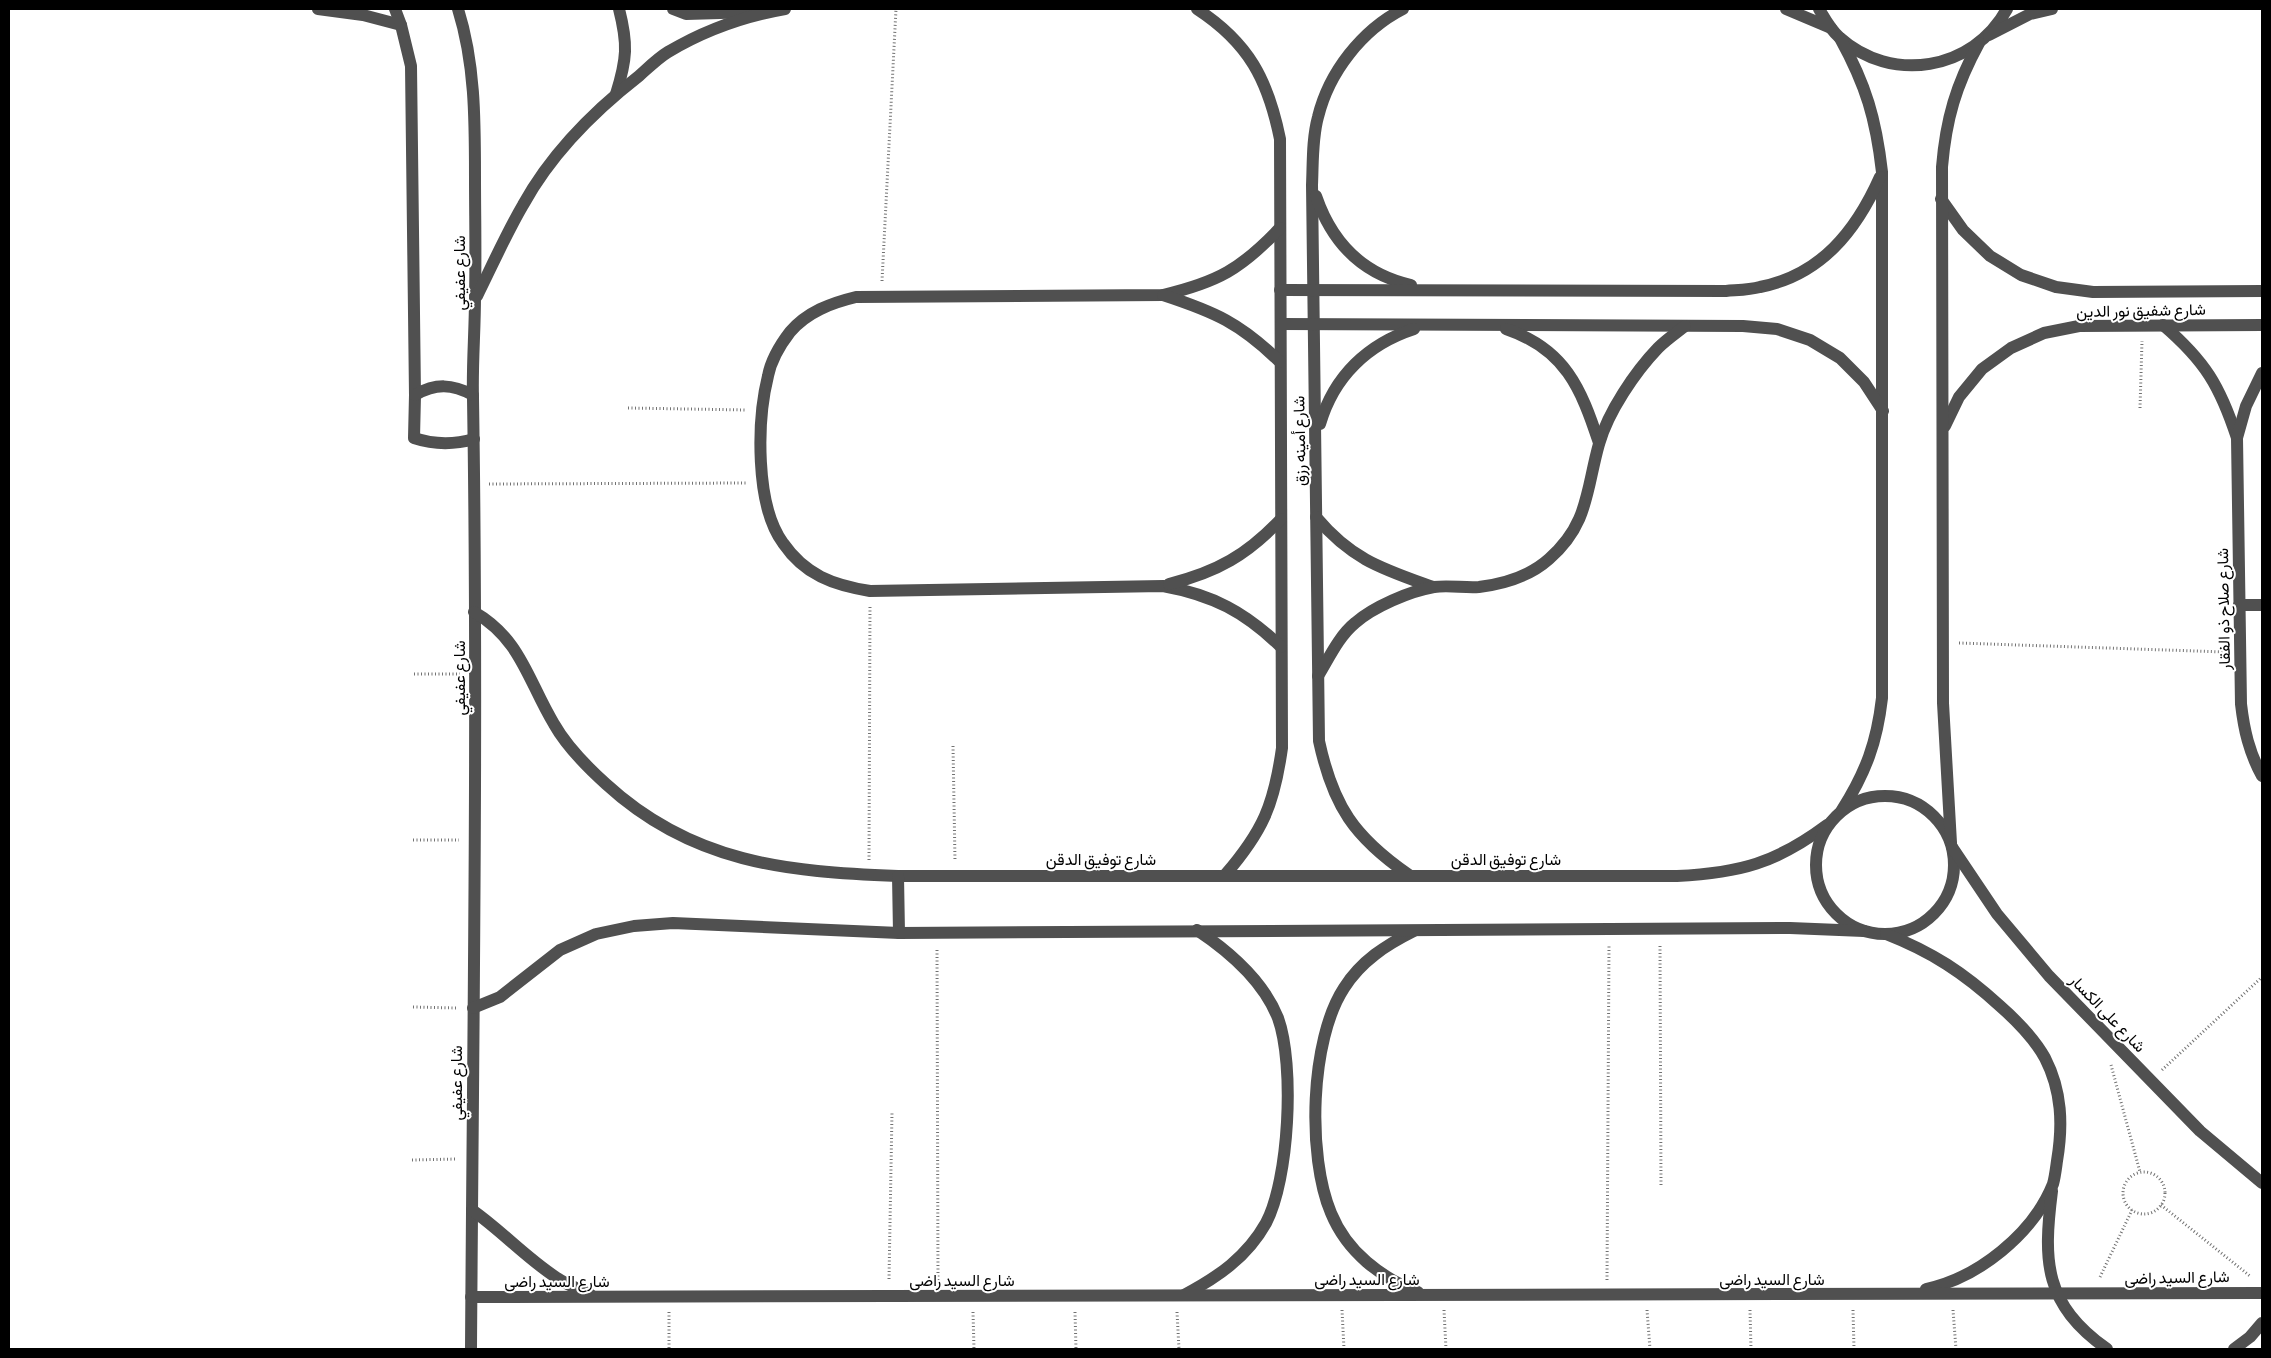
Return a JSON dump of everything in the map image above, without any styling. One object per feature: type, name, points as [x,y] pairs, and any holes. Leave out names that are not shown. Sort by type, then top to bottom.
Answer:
[{"type":"street","points":[[318,9],[364,15],[401,25]]},
{"type":"street","points":[[395,9],[401,25],[410,66],[414,438],[438,444],[450,444],[474,439]]},
{"type":"street","name":"شارع عفيفي","points":[[458,9],[466,36],[472,78],[475,125],[473,395],[476,484],[471,1349]]},
{"type":"street","points":[[616,94],[625,66],[626,37],[619,9]]},
{"type":"street","points":[[673,9],[686,14],[785,9]]},
{"type":"street","name":"شارع أمينه رزق","points":[[1197,9],[1237,41],[1258,71],[1273,104],[1280,139],[1282,748],[1277,783],[1266,817],[1248,848],[1225,875]]},
{"type":"street","name":"شارع أمينه رزق","points":[[1403,9],[1389,16],[1357,44],[1333,78],[1318,117],[1312,186],[1319,741],[1326,773],[1339,804],[1358,832],[1381,856],[1409,874]]},
{"type":"street","points":[[1786,9],[1831,28]]},
{"type":"street","points":[[1819,9],[1840,38],[1864,55],[1893,65],[1923,66],[1953,59],[2030,14],[2052,9]]},
{"type":"street","points":[[1886,934],[1906,931],[1919,924],[1940,907],[1950,889],[1953,875],[1944,738],[1944,429],[1941,199],[1945,134],[1952,103],[1963,72],[1983,40],[2006,9]]},
{"type":"street","points":[[475,298],[523,204],[548,166],[576,133],[616,94],[667,53],[704,33],[771,11]]},
{"type":"street","points":[[1840,38],[1857,69],[1870,102],[1878,137],[1882,172],[1882,698],[1879,727],[1871,756],[1859,784],[1842,810],[1827,825],[1818,845],[1815,866],[1819,887],[1829,907],[1845,922],[1864,931]]},
{"type":"street","points":[[1280,290],[1726,291],[1761,287],[1794,276],[1824,258],[1849,234],[1868,204],[1882,172]]},
{"type":"street","points":[[1312,186],[1323,217],[1342,246],[1368,269],[1397,282],[1428,290]]},
{"type":"street","name":"شارع شفيق نور الدين","points":[[1941,199],[1964,230],[1990,256],[2021,275],[2056,288],[2093,292],[2262,291]]},
{"type":"street","points":[[1280,228],[1257,252],[1229,272],[1198,287],[1163,295],[856,297],[832,303],[810,315],[791,331],[777,352],[768,375],[762,411],[761,447],[770,519],[782,542],[799,562],[820,577],[836,584],[870,591],[1164,586],[1190,591],[1216,600],[1240,612],[1262,628],[1281,647]]},
{"type":"street","points":[[1163,295],[1200,307],[1230,320],[1257,339],[1280,362]]},
{"type":"street","points":[[1281,324],[1743,326],[1777,329],[1810,340],[1840,358],[1864,382],[1883,411]]},
{"type":"street","name":"شارع شفيق نور الدين","points":[[1944,429],[1960,397],[1982,369],[2011,348],[2044,333],[2079,326],[2262,324]]},
{"type":"street","points":[[1316,438],[1325,406],[1342,377],[1353,365],[1365,353],[1393,335],[1425,325]]},
{"type":"street","points":[[1495,325],[1526,335],[1553,354],[1574,379],[1588,408],[1599,443]]},
{"type":"street","name":"شارع صلاح ذو الفقار","points":[[2163,325],[2189,347],[2211,374],[2226,405],[2237,438]]},
{"type":"street","points":[[1318,676],[1338,642],[1354,623],[1382,606],[1433,588],[1479,587],[1517,579],[1548,560],[1573,534],[1588,498],[1599,443],[1616,406],[1635,375],[1659,347],[1685,326]]},
{"type":"street","name":"شارع صلاح ذو الفقار","points":[[2262,374],[2246,406],[2237,438],[2240,704],[2244,732],[2252,758],[2262,776]]},
{"type":"street","points":[[415,394],[426,389],[450,386],[473,395]]},
{"type":"street","points":[[1316,518],[1332,536],[1351,552],[1372,564],[1433,588]]},
{"type":"street","points":[[1164,586],[1216,569],[1240,556],[1262,539],[1281,519]]},
{"type":"street","points":[[2239,605],[2262,605]]},
{"type":"street","name":"شارع توفيق الدقن","points":[[474,612],[488,620],[510,642],[519,654],[554,724],[583,763],[619,796],[658,824],[699,845],[743,860],[790,869],[898,876],[1710,874],[1742,869],[1773,859],[1802,844],[1827,825]]},
{"type":"street","points":[[1842,810],[1862,800],[1884,796],[1905,799],[1925,809],[1941,824],[1951,845]]},
{"type":"street","name":"شارع على الكسار","points":[[1951,845],[1992,908],[2022,946],[2200,1131],[2262,1183]]},
{"type":"street","points":[[898,876],[899,933]]},
{"type":"street","points":[[473,1008],[500,997],[560,950],[596,934],[634,926],[673,923],[899,933],[1790,928],[1864,931],[1886,934],[1930,953],[1971,980],[2030,1035],[2044,1058],[2051,1074],[2060,1108],[2061,1134],[2053,1183],[2047,1249],[2050,1273],[2058,1294],[2072,1319],[2091,1338],[2107,1349]]},
{"type":"street","points":[[1179,1296],[1215,1279],[1244,1254],[1266,1223],[1278,1190],[1284,1149],[1287,1068],[1284,1041],[1277,1018],[1266,996],[1247,970],[1224,948],[1197,930]]},
{"type":"street","points":[[1417,930],[1389,944],[1364,963],[1344,987],[1329,1015],[1317,1081],[1315,1115],[1317,1149],[1322,1182],[1331,1214],[1347,1242],[1376,1270],[1397,1284],[1428,1295]]},
{"type":"street","points":[[1904,1294],[1942,1286],[1985,1264],[2008,1246],[2034,1217],[2053,1183]]},
{"type":"street","points":[[472,1210],[494,1225],[523,1253],[558,1279],[596,1297]]},
{"type":"street","name":"شارع السيد راضى","points":[[471,1297],[2262,1293]]},
{"type":"street","points":[[2234,1349],[2250,1338],[2262,1323]]},
{"type":"path","points":[[881,297],[896,9]]},
{"type":"path","points":[[2140,408],[2142,325]]},
{"type":"path","points":[[628,408],[762,411]]},
{"type":"path","points":[[476,484],[764,483]]},
{"type":"path","points":[[869,875],[870,591]]},
{"type":"path","points":[[1943,642],[2240,653]]},
{"type":"path","points":[[414,674],[475,674]]},
{"type":"path","points":[[953,746],[955,876]]},
{"type":"path","points":[[413,840],[474,840]]},
{"type":"path","points":[[1607,1295],[1609,929]]},
{"type":"path","points":[[1660,929],[1660,1188]]},
{"type":"path","points":[[937,932],[938,1296]]},
{"type":"path","points":[[2150,1081],[2262,977]]},
{"type":"path","points":[[413,1007],[473,1008]]},
{"type":"path","points":[[2109,1058],[2140,1172]]},
{"type":"path","points":[[889,1296],[892,1112]]},
{"type":"path","points":[[412,1160],[472,1159]]},
{"type":"path","points":[[2140,1172],[2148,1172],[2162,1182],[2164,1197],[2161,1205],[2155,1211],[2147,1213],[2132,1210],[2123,1196],[2123,1188],[2133,1175],[2140,1172]]},
{"type":"path","points":[[2161,1205],[2254,1279]]},
{"type":"path","points":[[2092,1294],[2132,1210]]},
{"type":"path","points":[[1646,1295],[1650,1349]]},
{"type":"path","points":[[1749,1295],[1751,1349]]},
{"type":"path","points":[[1853,1295],[1854,1349]]},
{"type":"path","points":[[1952,1295],[1956,1349]]},
{"type":"path","points":[[668,1296],[669,1349]]},
{"type":"path","points":[[972,1296],[974,1349]]},
{"type":"path","points":[[1074,1296],[1076,1349]]},
{"type":"path","points":[[1179,1296],[1179,1349]]},
{"type":"path","points":[[1341,1296],[1344,1349]]},
{"type":"path","points":[[1443,1296],[1446,1349]]}]
